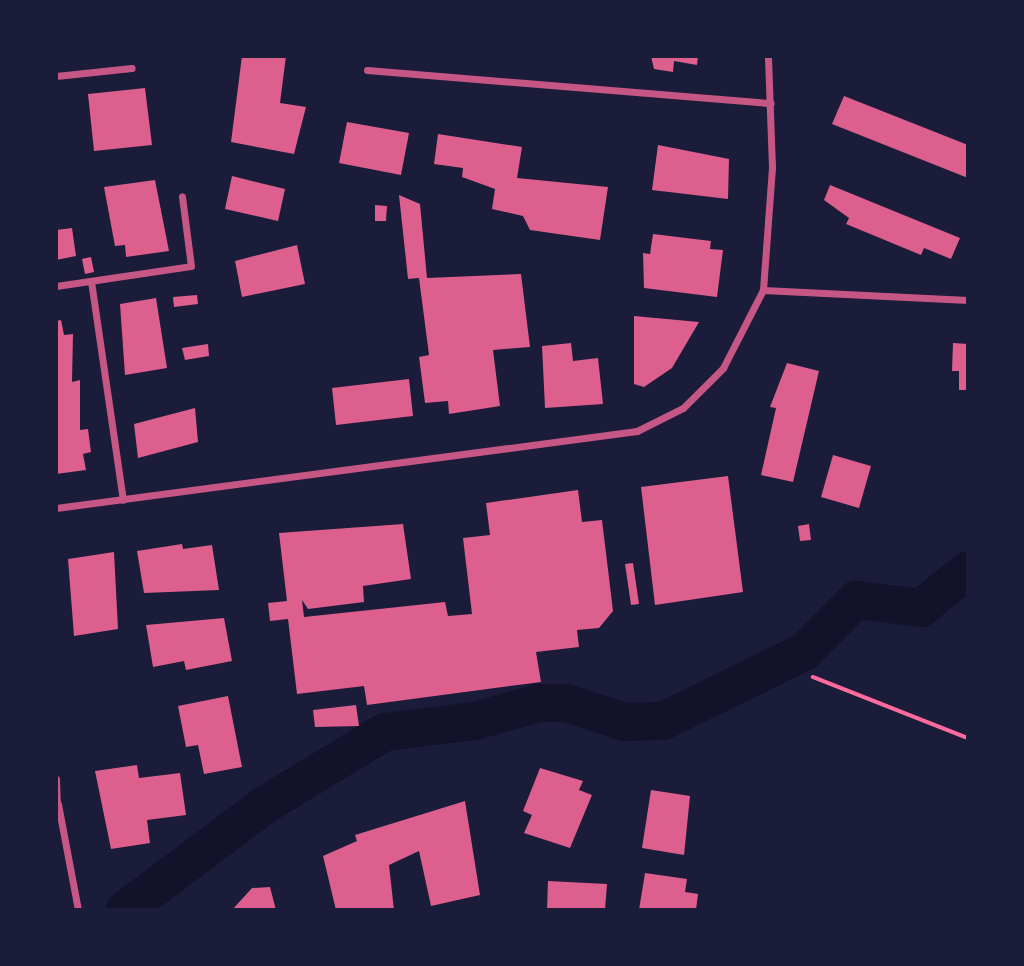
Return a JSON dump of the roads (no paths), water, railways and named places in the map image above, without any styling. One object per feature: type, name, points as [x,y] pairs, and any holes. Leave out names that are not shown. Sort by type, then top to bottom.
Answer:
[{"type":"street","points":[[56,508],[637,431],[683,408],[723,368],[763,289],[771,103],[768,56]]},
{"type":"street","points":[[56,76],[132,68]]},
{"type":"street","points":[[367,70],[771,103]]},
{"type":"street","points":[[56,286],[191,266],[182,197]]},
{"type":"street","points":[[91,281],[123,500]]},
{"type":"street","points":[[763,289],[968,300]]},
{"type":"street","points":[[56,779],[57,806],[78,910]]},
{"type":"waterway","points":[[125,910],[266,804],[385,732],[475,721],[538,703],[566,703],[625,722],[663,721],[804,652],[856,600],[921,608],[968,570]]}]
